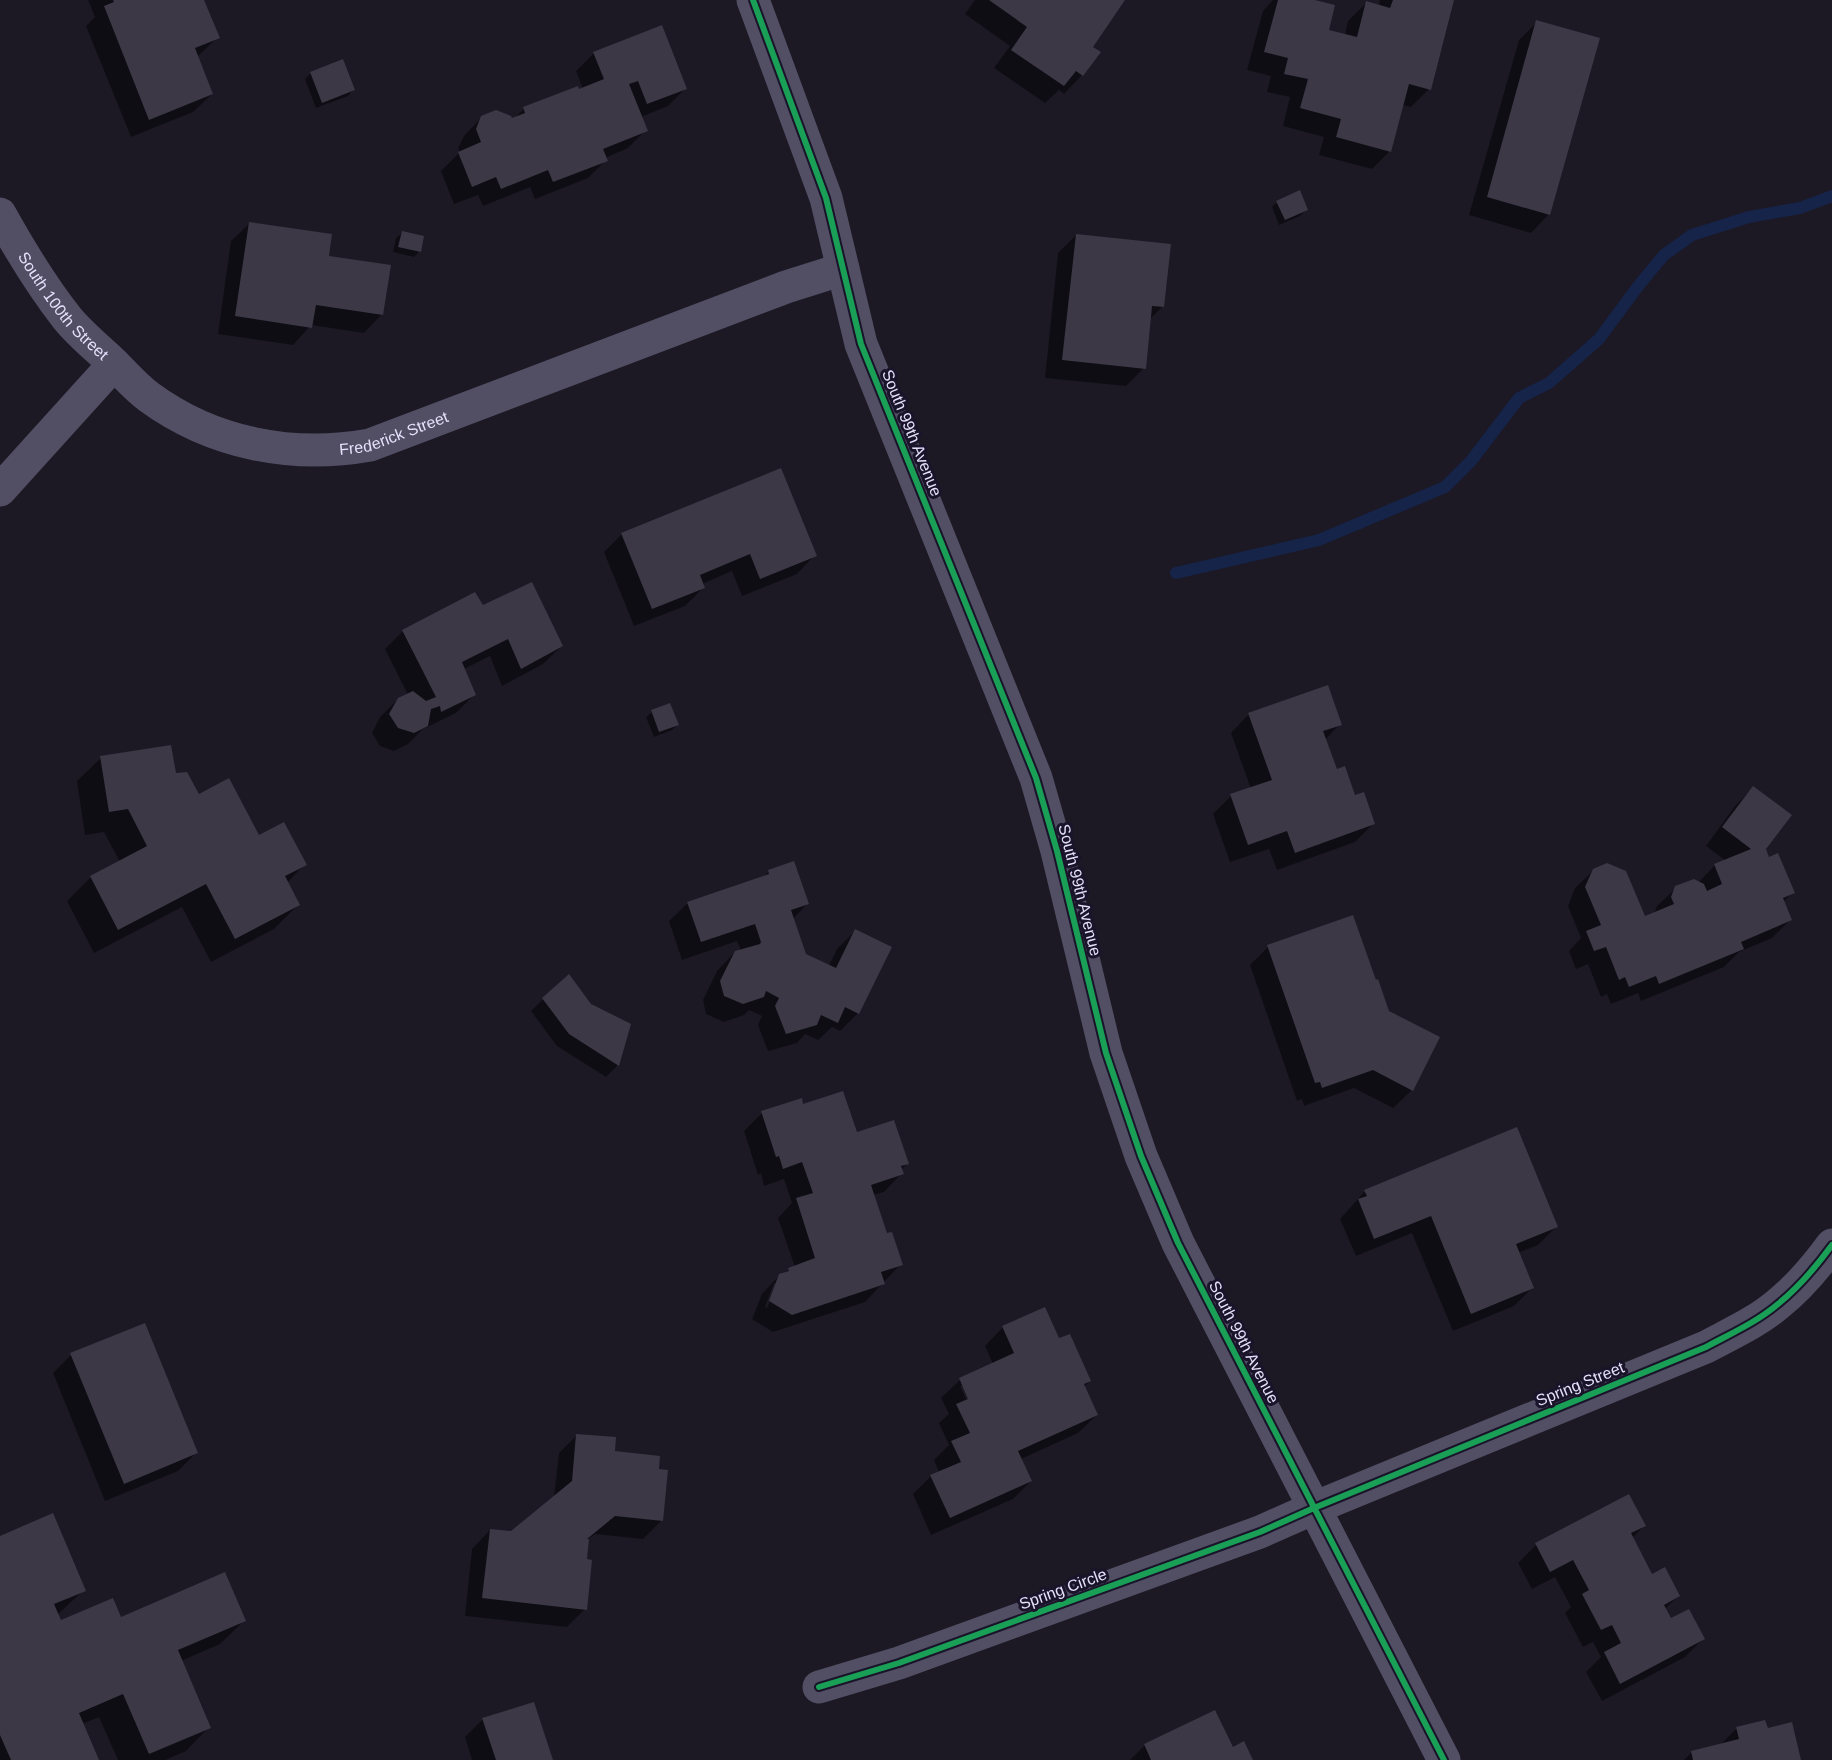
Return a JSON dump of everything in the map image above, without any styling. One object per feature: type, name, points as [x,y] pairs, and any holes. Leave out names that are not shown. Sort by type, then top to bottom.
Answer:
[{"type":"street","name":"South 99th Avenue","points":[[753,0],[826,198],[861,344],[1036,778],[1057,851],[1106,1053],[1140,1156],[1178,1243],[1444,1760]]},
{"type":"street","name":"South 100th Street","points":[[0,214],[22,254],[68,319],[114,364]]},
{"type":"street","name":"Frederick Street","points":[[114,364],[148,396],[182,417],[218,434],[245,442],[302,451],[344,450],[370,445],[786,287],[843,269]]},
{"type":"street","points":[[0,490],[114,364]]},
{"type":"street","name":"Spring Street","points":[[1314,1508],[1706,1347],[1740,1330],[1778,1305],[1814,1270],[1832,1245]]},
{"type":"street","name":"Spring Circle","points":[[819,1687],[910,1659],[1260,1532],[1314,1508]]},
{"type":"building","points":[[113,0],[204,0],[220,38],[195,48],[213,94],[149,120],[104,6],[114,2]]},
{"type":"building","points":[[989,0],[1125,0],[1093,47],[1101,52],[1083,76],[1076,71],[1064,86],[1011,50],[1027,27]]},
{"type":"building","points":[[1278,0],[1315,0],[1335,5],[1329,30],[1357,37],[1366,1],[1390,8],[1393,0],[1454,0],[1431,90],[1409,84],[1391,152],[1336,137],[1341,119],[1300,108],[1308,79],[1284,74],[1288,58],[1264,52]]},
{"type":"building","points":[[1536,20],[1600,38],[1550,215],[1487,197]]},
{"type":"building","points":[[662,25],[687,89],[647,104],[638,81],[629,84],[648,131],[603,149],[608,161],[553,182],[548,170],[501,189],[496,177],[472,187],[458,152],[481,142],[476,129],[481,116],[496,110],[512,118],[525,113],[523,107],[578,86],[579,89],[604,79],[593,52]]},
{"type":"building","points":[[343,59],[355,90],[322,103],[310,72]]},
{"type":"building","points":[[1300,190],[1308,210],[1285,220],[1276,201]]},
{"type":"building","points":[[249,222],[332,234],[329,256],[391,265],[383,315],[316,305],[312,328],[235,316]]},
{"type":"building","points":[[402,231],[424,236],[421,252],[398,247]]},
{"type":"building","points":[[1076,234],[1171,244],[1164,307],[1152,306],[1146,369],[1062,360]]},
{"type":"building","points":[[781,468],[817,556],[760,579],[750,554],[700,575],[705,588],[652,609],[621,533]]},
{"type":"building","points":[[532,582],[563,646],[521,669],[508,639],[462,662],[476,695],[441,712],[440,706],[431,709],[428,726],[414,733],[398,728],[389,714],[398,698],[413,691],[426,701],[436,697],[402,630],[475,592],[483,605]]},
{"type":"building","points":[[1328,685],[1342,725],[1323,731],[1337,769],[1345,766],[1355,795],[1364,792],[1375,824],[1295,853],[1287,831],[1248,845],[1230,794],[1272,780],[1248,713]]},
{"type":"building","points":[[670,703],[679,725],[659,732],[651,710]]},
{"type":"building","points":[[171,745],[176,773],[187,772],[199,794],[229,778],[259,835],[284,822],[307,865],[285,876],[300,905],[235,939],[206,884],[118,930],[90,876],[147,846],[128,809],[109,812],[100,756]]},
{"type":"building","points":[[1753,786],[1792,815],[1766,849],[1769,857],[1778,853],[1795,893],[1783,898],[1792,920],[1741,942],[1744,949],[1659,984],[1656,976],[1629,987],[1625,977],[1619,980],[1606,947],[1594,951],[1586,931],[1601,925],[1585,887],[1593,869],[1607,863],[1626,871],[1645,916],[1674,904],[1671,897],[1675,886],[1694,879],[1704,884],[1707,891],[1722,884],[1714,864],[1751,849],[1722,827]]},
{"type":"building","points":[[794,861],[809,904],[791,910],[806,954],[836,968],[855,929],[892,947],[859,1014],[845,1007],[838,1023],[821,1015],[817,1025],[786,1034],[775,1006],[779,998],[766,991],[764,997],[743,1004],[724,996],[720,981],[735,951],[761,942],[755,924],[701,942],[687,902],[769,874],[768,870]]},
{"type":"building","points":[[1353,915],[1389,1011],[1440,1037],[1413,1091],[1373,1070],[1322,1088],[1320,1082],[1315,1083],[1267,945]]},
{"type":"building","points":[[569,974],[591,1004],[631,1024],[619,1066],[569,1034],[542,998]]},
{"type":"building","points":[[843,1091],[857,1132],[894,1120],[909,1164],[901,1166],[904,1174],[871,1185],[887,1233],[892,1232],[903,1265],[881,1272],[885,1284],[792,1315],[769,1301],[779,1274],[789,1271],[788,1268],[815,1258],[796,1198],[813,1193],[802,1162],[783,1169],[779,1156],[776,1157],[761,1111],[802,1098],[803,1104]]},
{"type":"building","points":[[1517,1127],[1558,1227],[1516,1244],[1534,1288],[1471,1314],[1431,1216],[1374,1239],[1358,1199],[1367,1196],[1364,1190]]},
{"type":"building","points":[[1045,1307],[1059,1338],[1070,1334],[1091,1381],[1084,1384],[1098,1415],[1018,1451],[1032,1481],[950,1518],[930,1475],[961,1462],[951,1441],[970,1433],[956,1404],[968,1399],[959,1378],[1014,1353],[1002,1326]]},
{"type":"building","points":[[145,1323],[198,1453],[124,1484],[70,1353]]},
{"type":"building","points":[[576,1434],[616,1437],[615,1451],[660,1456],[659,1469],[668,1470],[663,1521],[615,1516],[587,1539],[589,1539],[587,1559],[592,1560],[587,1610],[482,1598],[490,1529],[511,1531],[572,1481]]},
{"type":"building","points":[[1629,1494],[1646,1526],[1631,1533],[1652,1574],[1665,1567],[1680,1596],[1664,1605],[1671,1618],[1689,1609],[1705,1639],[1620,1684],[1604,1652],[1621,1643],[1612,1625],[1601,1630],[1582,1594],[1589,1590],[1573,1560],[1550,1572],[1535,1543]]},
{"type":"building","points":[[53,1513],[86,1591],[54,1604],[61,1620],[113,1598],[121,1617],[225,1572],[246,1621],[178,1650],[211,1728],[149,1754],[123,1694],[79,1713],[99,1760],[11,1760],[0,1735],[0,1536]]},
{"type":"building","points":[[534,1702],[553,1760],[496,1760],[482,1718]]},
{"type":"building","points":[[1215,1710],[1233,1747],[1244,1741],[1253,1760],[1151,1760],[1144,1744]]},
{"type":"building","points":[[1765,1720],[1768,1728],[1792,1722],[1801,1760],[1693,1760],[1691,1751],[1739,1739],[1736,1727]]},
{"type":"waterway","points":[[1176,573],[1319,540],[1445,487],[1471,461],[1519,398],[1549,383],[1599,339],[1664,255],[1692,235],[1749,217],[1800,208],[1832,196]]},
{"type":"cycle path","points":[[753,0],[826,198],[861,344],[1036,778],[1057,851],[1106,1053],[1141,1156],[1178,1243],[1444,1760]]},
{"type":"cycle path","points":[[819,1687],[899,1663],[1260,1532],[1706,1347],[1752,1322],[1778,1304],[1807,1276],[1832,1245]]}]
